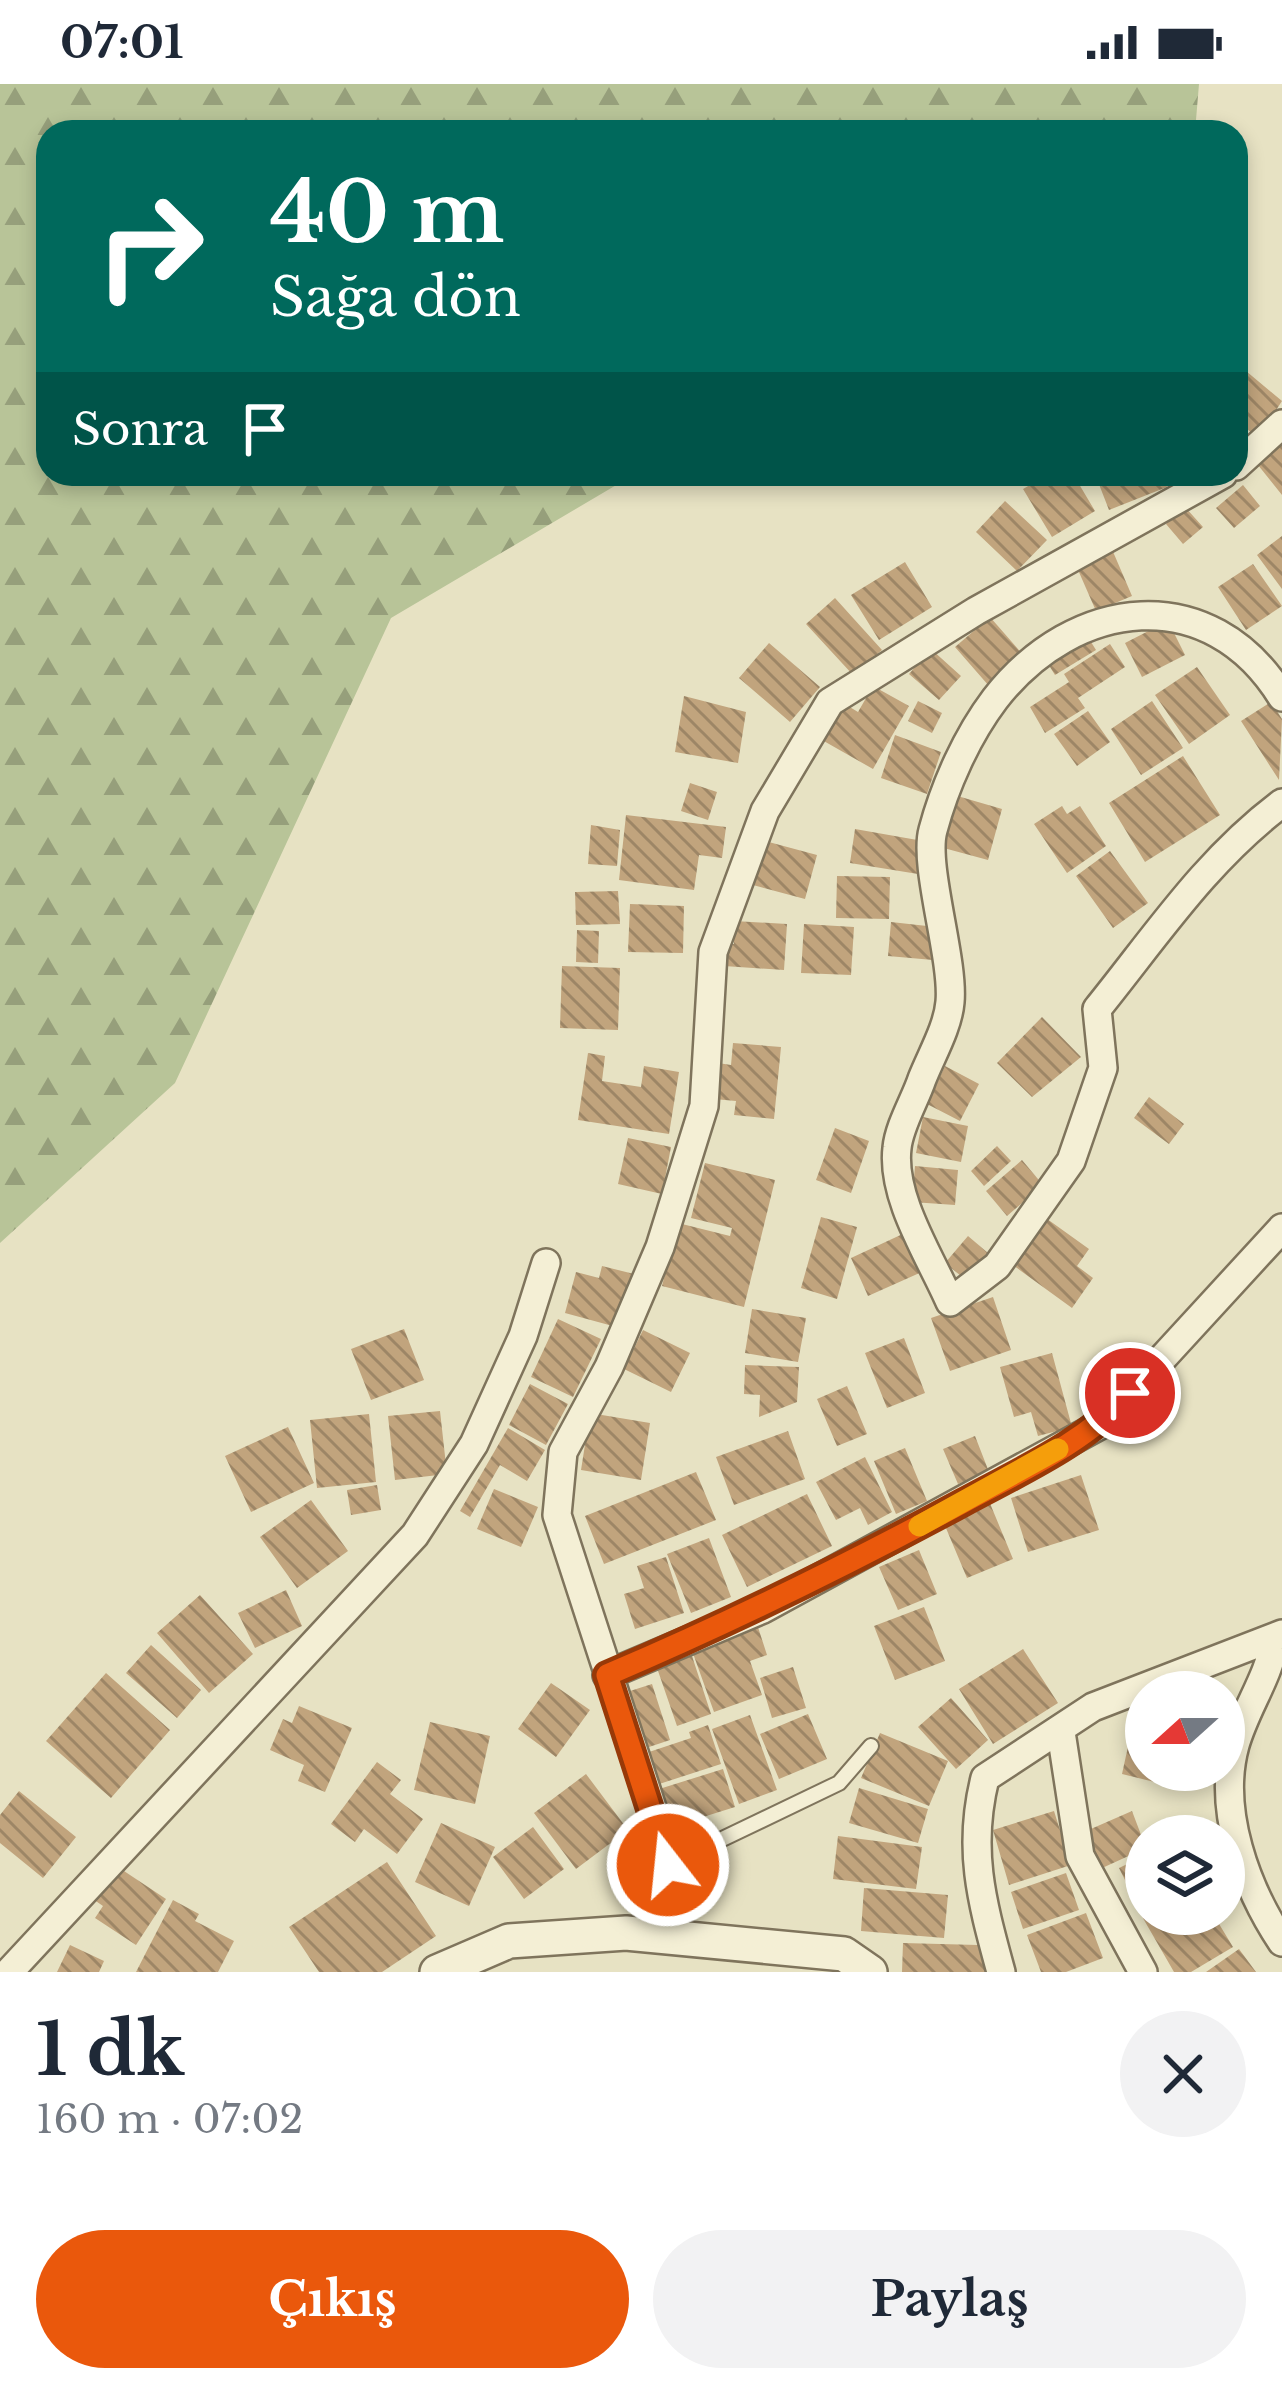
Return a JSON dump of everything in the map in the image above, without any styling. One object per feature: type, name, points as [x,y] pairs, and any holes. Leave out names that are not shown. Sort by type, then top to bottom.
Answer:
[{"type":"street","points":[[1248,455],[1282,424]]},
{"type":"street","points":[[676,1938],[668,1865],[557,1515],[563,1452],[635,1307],[704,1106],[713,952],[765,811],[830,702],[976,611],[1201,486]]},
{"type":"street","points":[[1282,698],[1268,674],[1219,630],[1171,614],[1130,616],[1061,638],[996,698],[959,760],[931,836],[951,1004],[897,1148],[904,1197],[950,1302],[997,1266],[1071,1162],[1103,1068],[1097,1009],[1172,909],[1244,832],[1282,803]]},
{"type":"street","points":[[607,1675],[763,1610],[1102,1424],[1282,1228]]},
{"type":"street","points":[[9,1972],[415,1534],[474,1444],[523,1336],[546,1263]]},
{"type":"street","points":[[1000,1972],[984,1910],[973,1826],[985,1778],[1093,1707],[1279,1637]]},
{"type":"street","points":[[1279,1637],[1268,1676],[1234,1749],[1230,1813],[1258,1907],[1282,1942]]},
{"type":"street","points":[[1061,1732],[1080,1856],[1143,1972]]},
{"type":"street","points":[[437,1972],[509,1941],[626,1933],[844,1954],[869,1972]]},
{"type":"lane","points":[[668,1865],[839,1783],[871,1746]]},
{"type":"green space","points":[[0,84],[1199,84],[1196,120],[36,120],[36,486],[615,486],[391,618],[175,1083],[0,1243]]},
{"type":"building","points":[[1248,373],[1282,401],[1258,438],[1248,430]]},
{"type":"building","points":[[1282,438],[1282,495],[1254,460]]},
{"type":"building","points":[[1080,486],[1095,511],[1052,537],[1023,489]]},
{"type":"building","points":[[1100,486],[1167,487],[1109,510]]},
{"type":"building","points":[[1242,486],[1260,506],[1234,528],[1216,508]]},
{"type":"building","points":[[1005,501],[1047,540],[1017,571],[976,532]]},
{"type":"building","points":[[1185,507],[1203,527],[1183,544],[1166,524]]},
{"type":"building","points":[[1282,536],[1282,589],[1257,555]]},
{"type":"building","points":[[1111,547],[1132,596],[1096,611],[1075,563]]},
{"type":"building","points":[[905,562],[932,607],[879,640],[851,595]]},
{"type":"building","points":[[1253,564],[1282,606],[1246,630],[1218,587]]},
{"type":"building","points":[[835,598],[882,650],[853,675],[806,624]]},
{"type":"building","points":[[990,617],[1024,656],[989,686],[955,647]]},
{"type":"building","points":[[1168,621],[1185,655],[1142,677],[1125,643]]},
{"type":"building","points":[[1086,634],[1096,650],[1055,675],[1045,659]]},
{"type":"building","points":[[769,643],[820,687],[790,722],[739,678]]},
{"type":"building","points":[[1110,644],[1125,667],[1078,698],[1085,708],[1045,733],[1030,707],[1069,682],[1064,674]]},
{"type":"building","points":[[931,649],[961,676],[939,700],[909,674]]},
{"type":"building","points":[[1197,667],[1230,715],[1189,744],[1155,695]]},
{"type":"building","points":[[873,686],[909,706],[873,769],[822,740],[843,703],[858,712]]},
{"type":"building","points":[[684,696],[746,712],[738,763],[675,752]]},
{"type":"building","points":[[918,701],[942,713],[932,733],[908,721]]},
{"type":"building","points":[[1152,701],[1183,748],[1141,775],[1111,729]]},
{"type":"building","points":[[1271,702],[1282,719],[1279,780],[1241,721]]},
{"type":"building","points":[[1088,711],[1110,742],[1077,766],[1054,734]]},
{"type":"building","points":[[895,735],[941,752],[927,794],[881,778]]},
{"type":"building","points":[[1183,756],[1220,815],[1145,862],[1109,803]]},
{"type":"building","points":[[690,783],[717,792],[708,820],[681,811]]},
{"type":"building","points":[[954,795],[1002,809],[988,860],[940,847]]},
{"type":"building","points":[[1062,806],[1067,814],[1080,806],[1106,846],[1067,873],[1034,824]]},
{"type":"building","points":[[626,815],[726,827],[722,858],[699,855],[694,890],[619,880]]},
{"type":"building","points":[[591,825],[620,830],[617,866],[588,864]]},
{"type":"building","points":[[855,829],[923,841],[918,874],[850,863]]},
{"type":"building","points":[[765,841],[817,855],[805,899],[753,885]]},
{"type":"building","points":[[1110,851],[1148,903],[1113,928],[1076,876]]},
{"type":"building","points":[[837,876],[890,877],[889,919],[836,918]]},
{"type":"building","points":[[618,891],[620,924],[576,925],[575,892]]},
{"type":"building","points":[[630,904],[684,906],[683,953],[628,952]]},
{"type":"building","points":[[734,921],[787,924],[784,970],[724,966],[725,944],[734,944]]},
{"type":"building","points":[[891,922],[936,927],[933,960],[888,956]]},
{"type":"building","points":[[804,924],[854,927],[851,975],[801,973]]},
{"type":"building","points":[[577,930],[599,931],[598,963],[576,962]]},
{"type":"building","points":[[562,966],[620,968],[618,1030],[560,1028]]},
{"type":"building","points":[[1042,1017],[1081,1057],[1032,1097],[997,1063]]},
{"type":"building","points":[[733,1043],[781,1047],[774,1119],[734,1115],[736,1101],[714,1099],[718,1063],[731,1065]]},
{"type":"building","points":[[588,1053],[605,1056],[602,1081],[641,1087],[644,1066],[679,1072],[669,1134],[578,1120]]},
{"type":"building","points":[[945,1066],[979,1084],[960,1121],[927,1104]]},
{"type":"building","points":[[1149,1097],[1184,1124],[1169,1144],[1134,1118]]},
{"type":"building","points":[[923,1117],[968,1126],[961,1162],[916,1153]]},
{"type":"building","points":[[835,1128],[869,1141],[851,1193],[816,1180]]},
{"type":"building","points":[[628,1138],[671,1147],[662,1194],[618,1184]]},
{"type":"building","points":[[997,1146],[1011,1161],[984,1186],[971,1171]]},
{"type":"building","points":[[1022,1160],[1043,1185],[1007,1216],[986,1191]]},
{"type":"building","points":[[705,1163],[775,1180],[744,1307],[662,1286],[678,1223],[730,1236],[732,1228],[691,1218]]},
{"type":"building","points":[[915,1166],[958,1170],[955,1205],[912,1202]]},
{"type":"building","points":[[1043,1216],[1089,1249],[1077,1266],[1093,1278],[1072,1308],[1010,1263]]},
{"type":"building","points":[[821,1217],[857,1227],[837,1299],[801,1288]]},
{"type":"building","points":[[907,1232],[924,1271],[868,1296],[851,1258]]},
{"type":"building","points":[[968,1236],[988,1253],[966,1280],[945,1263]]},
{"type":"building","points":[[602,1266],[634,1274],[620,1328],[565,1313],[576,1272],[599,1278]]},
{"type":"building","points":[[993,1297],[1011,1350],[950,1371],[931,1318]]},
{"type":"building","points":[[752,1309],[806,1318],[798,1362],[745,1353]]},
{"type":"building","points":[[558,1319],[601,1339],[573,1397],[531,1377]]},
{"type":"building","points":[[404,1329],[424,1380],[371,1400],[351,1349]]},
{"type":"building","points":[[643,1330],[690,1353],[671,1392],[624,1369]]},
{"type":"building","points":[[904,1338],[925,1393],[887,1408],[865,1353]]},
{"type":"building","points":[[1052,1353],[1072,1427],[1038,1436],[1031,1412],[1014,1417],[1000,1367]]},
{"type":"building","points":[[745,1365],[799,1367],[797,1402],[759,1417],[760,1395],[744,1394]]},
{"type":"building","points":[[530,1384],[568,1404],[546,1445],[509,1425]]},
{"type":"building","points":[[847,1386],[867,1434],[837,1446],[817,1399]]},
{"type":"building","points":[[440,1411],[447,1474],[395,1480],[388,1416]]},
{"type":"building","points":[[590,1413],[650,1423],[641,1480],[581,1470]]},
{"type":"building","points":[[369,1414],[376,1482],[317,1488],[310,1420]]},
{"type":"building","points":[[288,1427],[314,1483],[251,1512],[225,1456]]},
{"type":"building","points":[[508,1428],[545,1450],[527,1481],[500,1465],[470,1517],[460,1511]]},
{"type":"building","points":[[788,1431],[805,1479],[734,1505],[716,1457]]},
{"type":"building","points":[[975,1436],[989,1472],[958,1484],[943,1449]]},
{"type":"building","points":[[905,1448],[927,1501],[896,1514],[874,1461]]},
{"type":"building","points":[[865,1457],[892,1512],[868,1525],[860,1508],[836,1520],[816,1482]]},
{"type":"building","points":[[696,1472],[716,1520],[604,1564],[585,1516]]},
{"type":"building","points":[[1081,1475],[1099,1530],[1028,1552],[1011,1498]]},
{"type":"building","points":[[377,1485],[381,1510],[351,1515],[347,1490]]},
{"type":"building","points":[[494,1489],[538,1507],[521,1547],[477,1529]]},
{"type":"building","points":[[807,1494],[832,1546],[747,1587],[722,1535]]},
{"type":"building","points":[[311,1500],[348,1551],[297,1588],[260,1537]]},
{"type":"building","points":[[989,1501],[1013,1559],[967,1578],[943,1521]]},
{"type":"building","points":[[709,1538],[731,1597],[691,1613],[667,1554]]},
{"type":"building","points":[[919,1550],[937,1594],[898,1610],[879,1567]]},
{"type":"building","points":[[666,1557],[684,1613],[635,1629],[624,1594],[644,1588],[637,1566]]},
{"type":"building","points":[[286,1590],[302,1626],[255,1648],[238,1613]]},
{"type":"building","points":[[200,1595],[253,1654],[209,1693],[157,1633]]},
{"type":"building","points":[[924,1607],[945,1661],[895,1680],[874,1626]]},
{"type":"building","points":[[756,1621],[767,1655],[750,1661],[762,1695],[714,1712],[690,1645]]},
{"type":"building","points":[[151,1645],[201,1690],[177,1718],[126,1673]]},
{"type":"building","points":[[1023,1649],[1058,1703],[993,1744],[959,1689]]},
{"type":"building","points":[[692,1656],[711,1714],[677,1726],[657,1668]]},
{"type":"building","points":[[793,1667],[806,1708],[772,1718],[760,1678]]},
{"type":"building","points":[[106,1673],[170,1730],[111,1798],[46,1741]]},
{"type":"building","points":[[551,1683],[590,1710],[556,1757],[518,1729]]},
{"type":"building","points":[[652,1684],[670,1740],[646,1748],[627,1692]]},
{"type":"building","points":[[951,1698],[988,1740],[956,1769],[918,1727]]},
{"type":"building","points":[[299,1706],[352,1728],[325,1792],[298,1781],[304,1765],[270,1750],[283,1719],[292,1723]]},
{"type":"building","points":[[808,1714],[827,1759],[779,1779],[760,1734]]},
{"type":"building","points":[[750,1715],[777,1790],[739,1804],[712,1729]]},
{"type":"building","points":[[430,1722],[490,1736],[475,1804],[414,1790]]},
{"type":"building","points":[[708,1725],[721,1764],[653,1786],[643,1754],[691,1738],[689,1732]]},
{"type":"building","points":[[880,1733],[948,1761],[929,1806],[861,1778]]},
{"type":"building","points":[[377,1762],[401,1780],[390,1794],[423,1819],[397,1854],[364,1829],[355,1842],[331,1824]]},
{"type":"building","points":[[723,1769],[735,1807],[668,1828],[656,1790]]},
{"type":"building","points":[[586,1774],[628,1830],[576,1869],[534,1813]]},
{"type":"building","points":[[859,1788],[928,1809],[918,1843],[849,1823]]},
{"type":"building","points":[[19,1791],[76,1837],[43,1878],[0,1843],[0,1815]]},
{"type":"building","points":[[1054,1811],[1071,1865],[1009,1885],[993,1830]]},
{"type":"building","points":[[1132,1811],[1134,1815],[1125,1815],[1125,1858],[1100,1869],[1084,1832]]},
{"type":"building","points":[[441,1823],[495,1847],[469,1906],[415,1882]]},
{"type":"building","points":[[533,1827],[564,1869],[524,1899],[493,1857]]},
{"type":"building","points":[[838,1836],[922,1847],[916,1889],[833,1879]]},
{"type":"building","points":[[387,1862],[436,1936],[382,1972],[319,1972],[289,1927]]},
{"type":"building","points":[[112,1863],[166,1899],[136,1945],[95,1918],[103,1906],[90,1897]]},
{"type":"building","points":[[1066,1873],[1079,1910],[1023,1929],[1011,1892]]},
{"type":"building","points":[[864,1888],[948,1895],[944,1938],[861,1931]]},
{"type":"building","points":[[173,1900],[199,1914],[195,1921],[234,1941],[218,1972],[136,1972]]},
{"type":"building","points":[[1086,1913],[1103,1958],[1066,1972],[1041,1972],[1027,1935]]},
{"type":"building","points":[[1153,1935],[1226,1935],[1233,1947],[1191,1972],[1174,1972]]},
{"type":"building","points":[[903,1943],[978,1945],[986,1972],[902,1972]]},
{"type":"building","points":[[70,1945],[104,1961],[99,1972],[57,1972]]},
{"type":"building","points":[[1239,1949],[1256,1972],[1206,1972]]},
{"type":"slow traffic","points":[[919,1526],[1058,1449]]},
{"type":"route","points":[[668,1865],[607,1675],[763,1610],[955,1507],[1102,1424],[1130,1393]]}]
